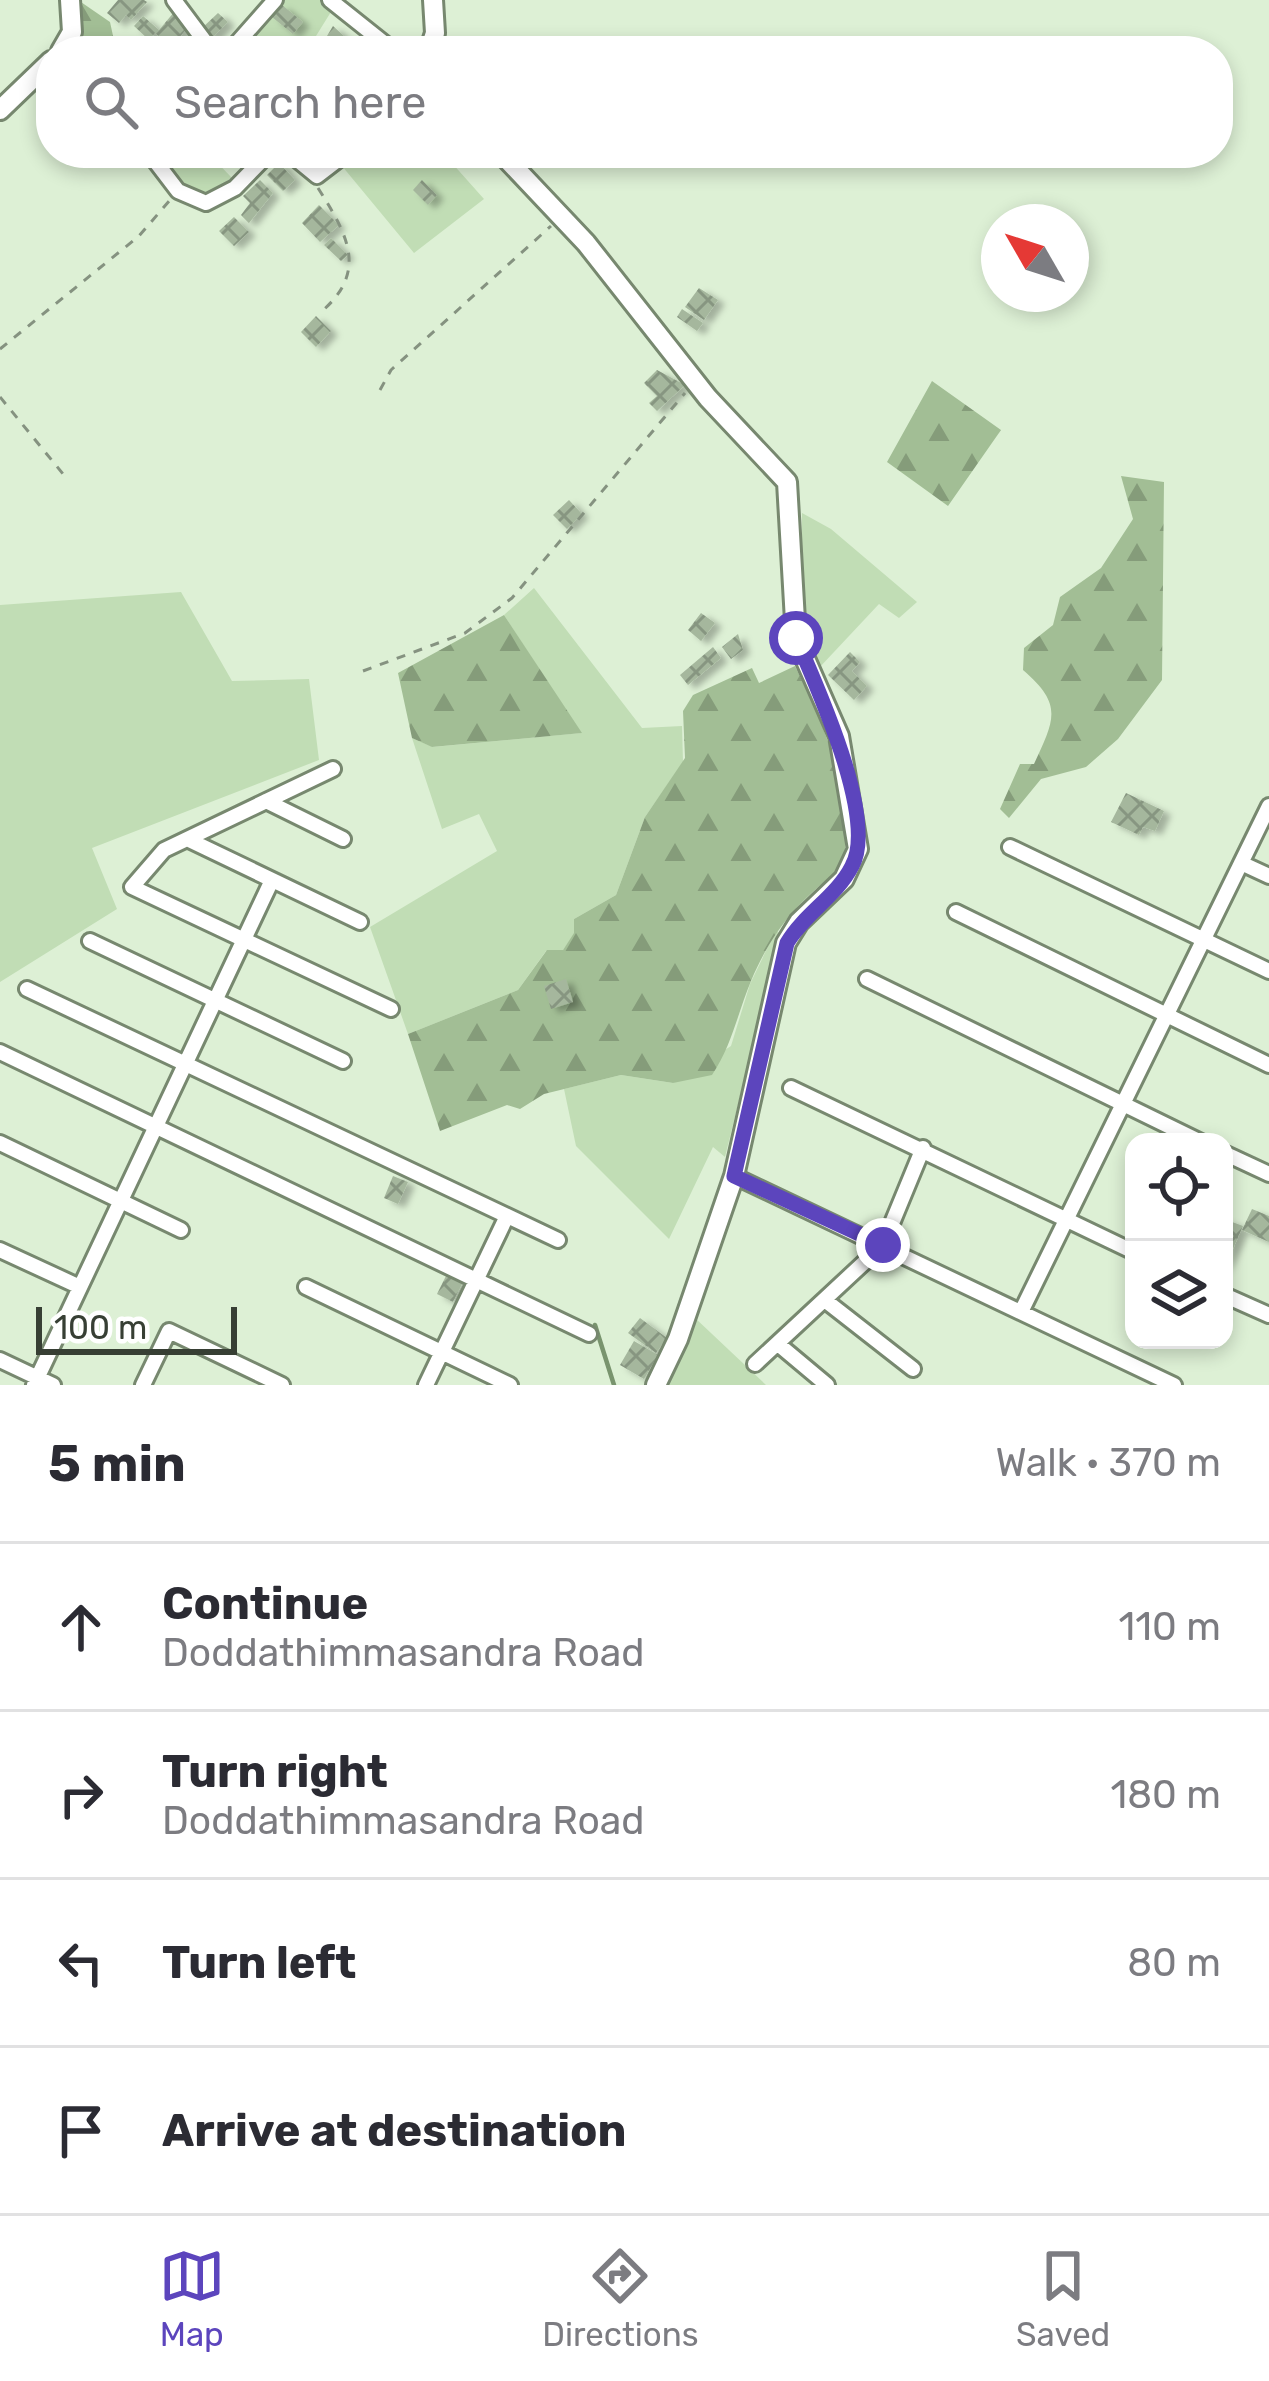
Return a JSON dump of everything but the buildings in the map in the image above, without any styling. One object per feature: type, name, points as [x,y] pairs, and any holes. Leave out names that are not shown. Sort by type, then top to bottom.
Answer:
[{"type":"street","points":[[70,0],[71,36]]},
{"type":"street","points":[[174,0],[201,36]]},
{"type":"street","points":[[243,36],[275,0]]},
{"type":"street","points":[[329,0],[375,36]]},
{"type":"street","points":[[433,0],[434,36]]},
{"type":"street","points":[[0,110],[36,75]]},
{"type":"street","points":[[160,168],[178,191],[206,203],[235,188],[254,168]]},
{"type":"street","points":[[305,168],[313,176],[325,168]]},
{"type":"street","points":[[516,168],[562,216],[694,382],[787,482],[796,638],[838,736],[857,835],[855,862],[787,943],[734,1176],[678,1339],[656,1385]]},
{"type":"street","points":[[333,769],[164,850],[133,887],[392,1009]]},
{"type":"street","points":[[266,801],[343,839]]},
{"type":"street","points":[[1021,1312],[1269,806]]},
{"type":"street","points":[[187,839],[360,922]]},
{"type":"street","points":[[1010,847],[1269,970]]},
{"type":"street","points":[[1241,863],[1269,876]]},
{"type":"street","points":[[35,1381],[272,880]]},
{"type":"street","points":[[956,912],[1269,1065]]},
{"type":"street","points":[[90,941],[343,1060]]},
{"type":"street","points":[[867,979],[1183,1133]]},
{"type":"street","points":[[27,989],[558,1240]]},
{"type":"street","points":[[0,1052],[589,1334]]},
{"type":"street","points":[[791,1088],[1125,1247]]},
{"type":"street","points":[[0,1143],[181,1230]]},
{"type":"street","points":[[755,1364],[883,1245],[923,1148]]},
{"type":"street","points":[[1233,1157],[1269,1174]]},
{"type":"street","points":[[734,1176],[1174,1385]]},
{"type":"street","points":[[426,1385],[507,1216]]},
{"type":"street","points":[[0,1250],[80,1287]]},
{"type":"street","points":[[306,1287],[510,1385]]},
{"type":"street","points":[[1233,1299],[1269,1315]]},
{"type":"street","points":[[826,1301],[913,1369]]},
{"type":"street","points":[[143,1385],[169,1331],[281,1385]]},
{"type":"street","points":[[778,1344],[826,1385]]},
{"type":"street","points":[[0,1360],[35,1381],[53,1385]]},
{"type":"path","points":[[313,176],[341,224],[350,260],[341,295],[321,312]]},
{"type":"path","points":[[0,349],[139,236],[178,191]]},
{"type":"path","points":[[380,390],[391,370],[562,216]]},
{"type":"path","points":[[363,671],[465,633],[512,598],[694,382]]},
{"type":"path","points":[[0,397],[68,480]]},
{"type":"green space","points":[[78,0],[110,22],[113,36],[78,36]]},
{"type":"green space","points":[[282,0],[320,0],[334,7],[316,36],[254,36]]},
{"type":"green space","points":[[171,168],[222,168],[232,178],[207,194],[195,195]]},
{"type":"green space","points":[[344,168],[456,168],[484,199],[414,253]]},
{"type":"green space","points":[[932,381],[1001,430],[948,506],[887,462]]},
{"type":"green space","points":[[1121,476],[1164,482],[1162,680],[1118,739],[1086,767],[1041,779],[1009,818],[1000,809],[1020,764],[1034,764],[1051,714],[1045,693],[1023,670],[1024,648],[1053,625],[1060,597],[1101,568],[1133,519]]},
{"type":"green space","points":[[802,513],[831,529],[917,602],[899,618],[879,604],[819,668],[802,625]]},
{"type":"green space","points":[[534,588],[642,728],[682,726],[683,762],[645,817],[616,895],[574,919],[575,933],[563,950],[546,951],[518,990],[408,1034],[370,927],[497,851],[479,814],[442,829],[412,738],[433,747],[581,733],[504,615]]},
{"type":"green space","points":[[181,592],[232,681],[309,679],[319,760],[92,848],[117,909],[0,982],[0,605]]},
{"type":"green space","points":[[504,615],[582,733],[432,747],[412,738],[398,673]]},
{"type":"green space","points":[[795,666],[835,763],[845,814],[844,867],[801,904],[768,946],[712,1075],[673,1083],[621,1075],[544,1094],[520,1109],[507,1105],[440,1131],[408,1034],[518,990],[547,950],[563,950],[574,933],[574,919],[616,895],[645,817],[685,758],[683,711],[693,695],[752,668],[759,683]]},
{"type":"green space","points":[[776,930],[780,934],[725,1157],[713,1147],[669,1239],[576,1146],[564,1089],[621,1075],[673,1083],[731,1046],[750,984]]},
{"type":"green space","points":[[694,1317],[766,1385],[663,1385]]},
{"type":"waterway","points":[[595,1325],[614,1385]]},
{"type":"route","points":[[796,638],[838,736],[858,849],[844,879],[800,922],[787,943],[734,1176],[883,1245]]}]
